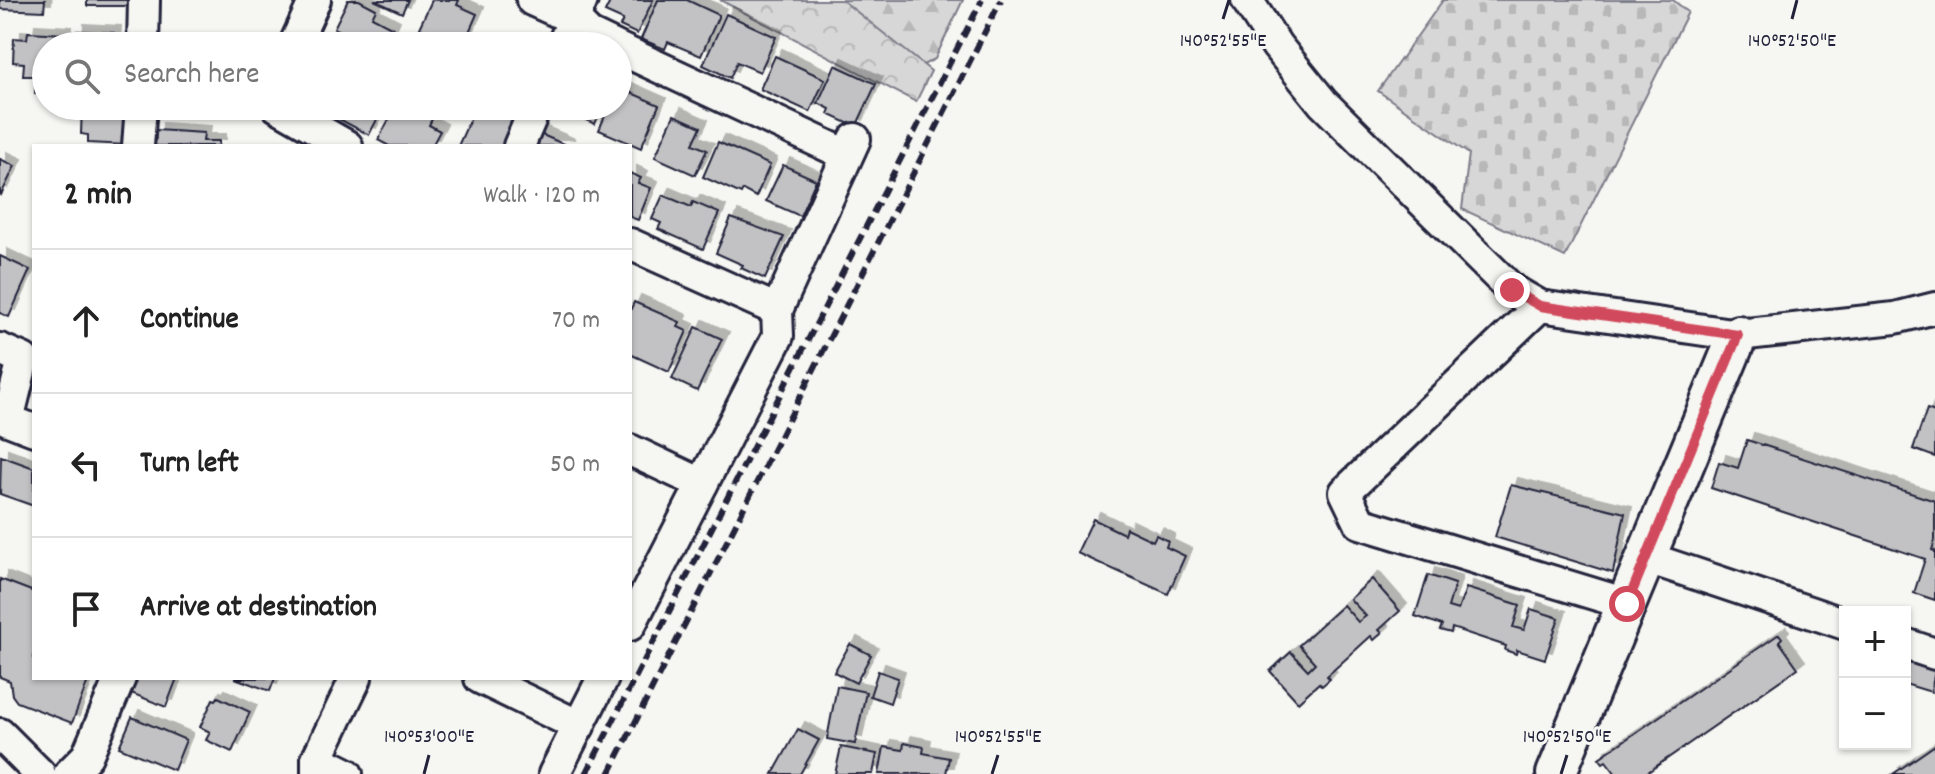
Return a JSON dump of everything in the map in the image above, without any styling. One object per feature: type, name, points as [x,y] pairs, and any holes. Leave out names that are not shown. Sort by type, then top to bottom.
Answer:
[{"type":"street","points":[[143,32],[144,0]]},
{"type":"street","points":[[300,32],[315,0]]},
{"type":"street","points":[[532,0],[573,22]]},
{"type":"street","points":[[1247,0],[1277,46],[1323,103],[1512,290],[1540,306],[1738,335],[1895,318],[1935,308]]},
{"type":"street","points":[[632,54],[851,147],[777,310],[778,336],[633,611]]},
{"type":"street","points":[[138,144],[140,120]]},
{"type":"street","points":[[302,120],[344,144]]},
{"type":"street","points":[[520,144],[530,120]]},
{"type":"street","points":[[632,245],[777,310]]},
{"type":"street","points":[[1540,306],[1345,492],[1360,523],[1627,604]]},
{"type":"street","points":[[1556,774],[1738,335]]},
{"type":"street","points":[[0,349],[23,359],[8,420],[32,429]]},
{"type":"street","points":[[632,451],[702,484]]},
{"type":"street","points":[[1648,558],[1839,622]]},
{"type":"street","points":[[1911,646],[1935,654]]},
{"type":"street","points":[[69,774],[87,756],[119,680]]},
{"type":"street","points":[[347,774],[317,766],[355,680]]},
{"type":"street","points":[[484,680],[579,726]]},
{"type":"street","points":[[554,774],[602,680]]},
{"type":"street","points":[[0,734],[40,774]]},
{"type":"green space","points":[[720,0],[842,0],[931,71],[916,102]]},
{"type":"green space","points":[[832,0],[963,0],[935,59],[913,70]]},
{"type":"green space","points":[[1443,0],[1673,0],[1688,12],[1565,257],[1462,209],[1469,154],[1378,91]]},
{"type":"building","points":[[0,0],[45,0],[44,11],[0,9]]},
{"type":"building","points":[[87,0],[131,0],[131,6],[87,6]]},
{"type":"building","points":[[348,0],[359,0],[376,9],[372,17],[393,28],[391,32],[342,32],[334,28]]},
{"type":"building","points":[[374,0],[408,0],[402,13]]},
{"type":"building","points":[[432,0],[459,0],[457,5],[477,14],[469,32],[429,32],[419,28]]},
{"type":"building","points":[[611,0],[653,0],[637,34],[620,26],[623,20],[605,12]]},
{"type":"building","points":[[658,0],[687,0],[719,15],[701,56],[668,42],[665,49],[641,39]]},
{"type":"building","points":[[726,14],[776,37],[760,72],[737,62],[730,78],[703,65]]},
{"type":"building","points":[[28,32],[32,32],[32,76],[23,76],[24,63],[13,62],[14,38],[27,39]]},
{"type":"building","points":[[775,56],[825,79],[810,112],[760,89]]},
{"type":"building","points":[[835,65],[876,84],[856,127],[828,114],[830,109],[818,103]]},
{"type":"building","points":[[632,93],[659,105],[641,148],[599,130],[603,120],[632,120]]},
{"type":"building","points":[[674,115],[701,127],[693,144],[707,150],[695,175],[655,157]]},
{"type":"building","points":[[82,120],[128,120],[127,144],[88,143],[88,135],[81,134]]},
{"type":"building","points":[[341,120],[377,120],[369,135]]},
{"type":"building","points":[[389,120],[432,120],[429,125],[440,131],[433,144],[385,144],[378,140]]},
{"type":"building","points":[[470,120],[515,120],[505,144],[459,144]]},
{"type":"building","points":[[156,130],[204,133],[203,141],[219,141],[219,144],[155,144]]},
{"type":"building","points":[[540,134],[563,144],[536,144]]},
{"type":"building","points":[[718,142],[770,165],[756,197],[743,190],[741,194],[703,177]]},
{"type":"building","points":[[0,159],[15,166],[1,195],[0,194]]},
{"type":"building","points":[[783,165],[816,180],[800,216],[766,201]]},
{"type":"building","points":[[632,174],[641,178],[638,183],[651,188],[638,220],[632,218]]},
{"type":"building","points":[[663,195],[691,207],[693,202],[719,213],[703,249],[658,229],[661,223],[652,219]]},
{"type":"building","points":[[731,218],[784,237],[765,279],[716,253]]},
{"type":"building","points":[[0,256],[30,270],[9,317],[0,313]]},
{"type":"building","points":[[634,302],[680,322],[678,327],[687,331],[669,372],[632,355]]},
{"type":"building","points":[[696,327],[722,339],[697,391],[672,379]]},
{"type":"building","points":[[1927,409],[1935,412],[1935,457],[1913,449]]},
{"type":"building","points":[[1747,440],[1935,501],[1932,550],[1935,551],[1935,600],[1914,593],[1925,559],[1711,488],[1719,462],[1738,468]]},
{"type":"building","points":[[1,456],[32,467],[32,505],[0,494]]},
{"type":"building","points":[[1511,485],[1625,513],[1613,573],[1495,537]]},
{"type":"building","points":[[1093,519],[1124,534],[1126,528],[1153,541],[1156,535],[1168,541],[1166,547],[1185,556],[1168,594],[1077,553]]},
{"type":"building","points":[[1428,575],[1455,584],[1448,607],[1458,610],[1466,588],[1520,605],[1513,627],[1524,630],[1531,609],[1559,618],[1545,659],[1517,650],[1516,654],[1505,650],[1506,646],[1452,628],[1451,633],[1440,630],[1442,625],[1415,616]]},
{"type":"building","points":[[0,579],[32,591],[32,680],[88,680],[72,723],[17,702],[12,695],[10,681],[0,677]]},
{"type":"building","points":[[1372,579],[1400,611],[1379,630],[1382,633],[1374,640],[1371,636],[1327,676],[1330,679],[1322,686],[1319,683],[1298,702],[1270,671],[1291,652],[1308,670],[1315,663],[1299,645],[1343,605],[1358,622],[1366,616],[1350,599]]},
{"type":"building","points":[[1779,634],[1782,638],[1779,641],[1798,668],[1645,774],[1616,774],[1606,761],[1603,763],[1599,758]]},
{"type":"building","points":[[850,644],[871,655],[856,683],[834,672]]},
{"type":"building","points":[[1911,662],[1935,670],[1931,692],[1911,686]]},
{"type":"building","points":[[878,671],[898,678],[890,703],[870,696]]},
{"type":"building","points":[[136,680],[176,680],[166,707],[131,693]]},
{"type":"building","points":[[240,680],[274,680],[270,691]]},
{"type":"building","points":[[837,686],[866,692],[855,744],[827,739]]},
{"type":"building","points":[[218,697],[250,712],[232,752],[206,740],[210,732],[200,727],[213,699]]},
{"type":"building","points":[[132,717],[186,740],[174,770],[119,747]]},
{"type":"building","points":[[798,729],[819,740],[800,774],[773,774]]},
{"type":"building","points":[[904,743],[924,747],[923,753],[949,758],[946,774],[879,774],[884,747],[903,750]]},
{"type":"building","points":[[1935,745],[1935,774],[1893,774]]},
{"type":"building","points":[[841,747],[877,754],[873,774],[835,774]]},
{"type":"railway","points":[[586,774],[982,0]]},
{"type":"railway","points":[[609,774],[1001,0]]},
{"type":"route","points":[[1512,290],[1540,306],[1738,335],[1627,604]]}]
